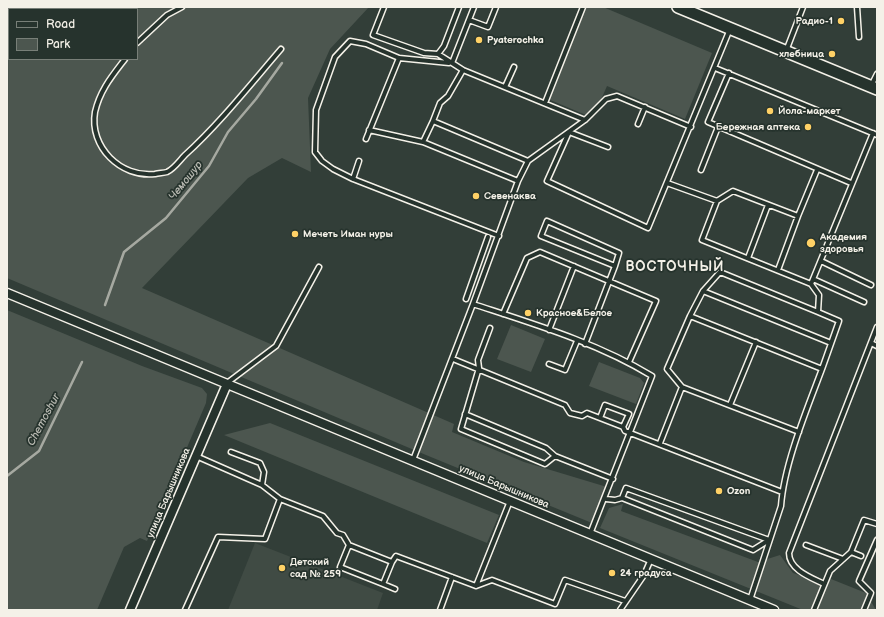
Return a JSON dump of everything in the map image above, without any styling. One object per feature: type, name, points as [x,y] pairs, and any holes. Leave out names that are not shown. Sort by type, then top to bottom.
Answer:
[{"type":"main road","points":[[678,7],[874,88]]},
{"type":"street","name":"улица Барышникова","points":[[7,293],[774,610]]},
{"type":"street","name":"улица Барышникова","points":[[130,610],[227,384]]},
{"type":"lane","points":[[138,42],[167,15],[182,7]]},
{"type":"lane","points":[[384,7],[373,35],[424,53],[438,54],[463,70],[585,120]]},
{"type":"lane","points":[[438,54],[444,46],[458,7]]},
{"type":"lane","points":[[452,63],[474,7]]},
{"type":"lane","points":[[469,20],[488,27],[496,7]]},
{"type":"lane","points":[[544,103],[583,7]]},
{"type":"lane","points":[[786,52],[803,7]]},
{"type":"lane","points":[[857,7],[859,37]]},
{"type":"lane","points":[[569,132],[547,181],[648,228],[731,29]]},
{"type":"lane","points":[[452,63],[399,58],[366,44],[350,41],[335,57],[316,110],[315,152],[322,161],[333,169],[353,179],[499,236]]},
{"type":"lane","points":[[124,60],[107,81],[102,92],[95,112],[96,131],[101,145],[118,166],[133,173],[146,175],[167,172],[193,148],[281,49]]},
{"type":"lane","points":[[366,139],[399,58]]},
{"type":"lane","points":[[505,87],[514,67]]},
{"type":"lane","points":[[715,68],[875,134],[851,184],[811,284]]},
{"type":"lane","points":[[423,142],[440,103],[448,96],[463,70]]},
{"type":"lane","points":[[728,74],[708,122],[851,184]]},
{"type":"lane","points":[[874,88],[877,74]]},
{"type":"lane","points":[[413,460],[499,236],[518,181],[528,161],[585,120],[606,99],[617,96],[690,127]]},
{"type":"lane","points":[[638,124],[645,107]]},
{"type":"lane","points":[[433,121],[528,161]]},
{"type":"lane","points":[[701,170],[718,127]]},
{"type":"lane","points":[[369,130],[423,142],[518,181]]},
{"type":"lane","points":[[569,132],[608,147]]},
{"type":"lane","points":[[353,179],[359,161]]},
{"type":"lane","points":[[778,270],[817,170]]},
{"type":"lane","points":[[667,183],[716,201]]},
{"type":"lane","points":[[798,216],[733,191],[716,201],[702,240],[811,284],[819,295],[818,312]]},
{"type":"lane","points":[[748,258],[768,205]]},
{"type":"lane","points":[[585,344],[619,253],[547,221],[541,236],[614,266]]},
{"type":"lane","points":[[466,299],[488,237]]},
{"type":"lane","points":[[503,314],[527,258],[540,252],[656,301],[629,362]]},
{"type":"lane","points":[[821,261],[871,285]]},
{"type":"lane","points":[[549,330],[574,266]]},
{"type":"lane","points":[[227,384],[276,346],[319,267]]},
{"type":"lane","points":[[477,268],[485,271]]},
{"type":"lane","points":[[750,600],[769,540],[782,506],[782,492],[799,432],[839,321],[720,272],[703,291],[690,316],[667,369],[682,387],[799,432]]},
{"type":"lane","points":[[813,279],[864,302]]},
{"type":"lane","points":[[703,291],[831,343]]},
{"type":"lane","points":[[473,304],[585,344],[629,362],[652,376],[606,499],[590,534]]},
{"type":"lane","points":[[690,316],[822,369]]},
{"type":"lane","points":[[824,584],[802,573],[789,558],[789,553],[877,327]]},
{"type":"lane","points":[[490,328],[478,360],[479,368],[461,429],[545,464],[555,456]]},
{"type":"lane","points":[[550,364],[564,370],[577,341]]},
{"type":"lane","points":[[730,406],[756,342]]},
{"type":"lane","points":[[871,343],[877,346]]},
{"type":"lane","points":[[452,359],[479,368],[565,405],[570,413],[582,416],[588,413],[623,427],[625,431],[660,443],[782,492]]},
{"type":"lane","points":[[660,443],[682,387]]},
{"type":"lane","points":[[600,418],[605,405],[629,414],[623,427]]},
{"type":"lane","points":[[465,414],[546,448],[555,456],[613,479]]},
{"type":"lane","points":[[231,452],[260,463],[264,472],[262,485]]},
{"type":"lane","points":[[196,456],[262,485],[280,498],[323,516],[337,533],[343,535],[349,545],[392,562]]},
{"type":"lane","points":[[622,498],[626,488],[769,540]]},
{"type":"lane","points":[[186,610],[218,537],[265,538],[280,498]]},
{"type":"lane","points":[[606,499],[615,500],[622,498],[753,550],[769,540]]},
{"type":"lane","points":[[476,586],[510,501]]},
{"type":"lane","points":[[814,610],[830,571],[851,552],[864,520],[877,524]]},
{"type":"lane","points":[[871,593],[859,581],[877,540]]},
{"type":"lane","points":[[349,545],[340,567],[395,589]]},
{"type":"lane","points":[[806,545],[843,559]]},
{"type":"lane","points":[[851,552],[861,556]]},
{"type":"lane","points":[[383,584],[396,556],[476,586],[492,580],[555,604]]},
{"type":"lane","points":[[620,610],[644,575],[651,559]]},
{"type":"lane","points":[[440,610],[452,577]]},
{"type":"lane","points":[[554,610],[565,580],[625,601]]},
{"type":"lane","points":[[864,610],[871,593],[877,591]]},
{"type":"shaded area","name":"Детский сад № 259","points":[[255,543],[383,593],[377,610],[228,610]]},
{"type":"green space","points":[[369,7],[330,49],[308,98],[311,172],[282,158],[248,178],[142,288],[454,424],[452,432],[524,462],[607,487],[592,523],[426,455],[7,278],[8,26],[8,60],[138,60],[138,8],[16,8]]},
{"type":"green space","points":[[586,7],[603,7],[712,53],[685,119],[607,86],[593,118],[548,99]]},
{"type":"green space","points":[[7,310],[142,366],[202,388],[207,394],[206,403],[147,541],[140,538],[124,547],[97,610],[7,610]]},
{"type":"green space","points":[[511,325],[545,339],[531,372],[497,359]]},
{"type":"green space","points":[[599,362],[640,378],[644,383],[636,404],[589,386]]},
{"type":"green space","points":[[270,423],[499,515],[487,543],[224,435]]},
{"type":"green space","points":[[623,504],[621,511],[758,562],[780,555],[793,573],[818,582],[831,579],[866,593],[876,610],[803,610],[600,528],[609,508]]},
{"type":"waterway","name":"Чемошур","points":[[105,305],[124,252],[166,218],[209,166],[228,132],[256,99],[282,63]]},
{"type":"waterway","name":"Chemoshur","points":[[7,476],[39,451],[82,362]]},
{"type":"place","name":"Радио-1","points":[[841,21]]},
{"type":"place","name":"Pyaterochka","points":[[479,40]]},
{"type":"place","name":"хлебница","points":[[832,54]]},
{"type":"place","name":"Йола-маркет","points":[[770,111]]},
{"type":"place","name":"Бережная аптека","points":[[808,127]]},
{"type":"place","name":"Севенаква","points":[[476,196]]},
{"type":"place","name":"Мечеть Иман нуры","points":[[295,234]]},
{"type":"place","name":"Академия здоровья","points":[[811,243]]},
{"type":"place","name":"Красное&Белое","points":[[528,313]]},
{"type":"place","name":"Ozon","points":[[719,491]]},
{"type":"place","name":"Детский сад № 259","points":[[282,568]]},
{"type":"place","name":"24 градуса","points":[[612,573]]},
{"type":"district","name":"ВОСТОЧНЫЙ","points":[[675,267]]}]
